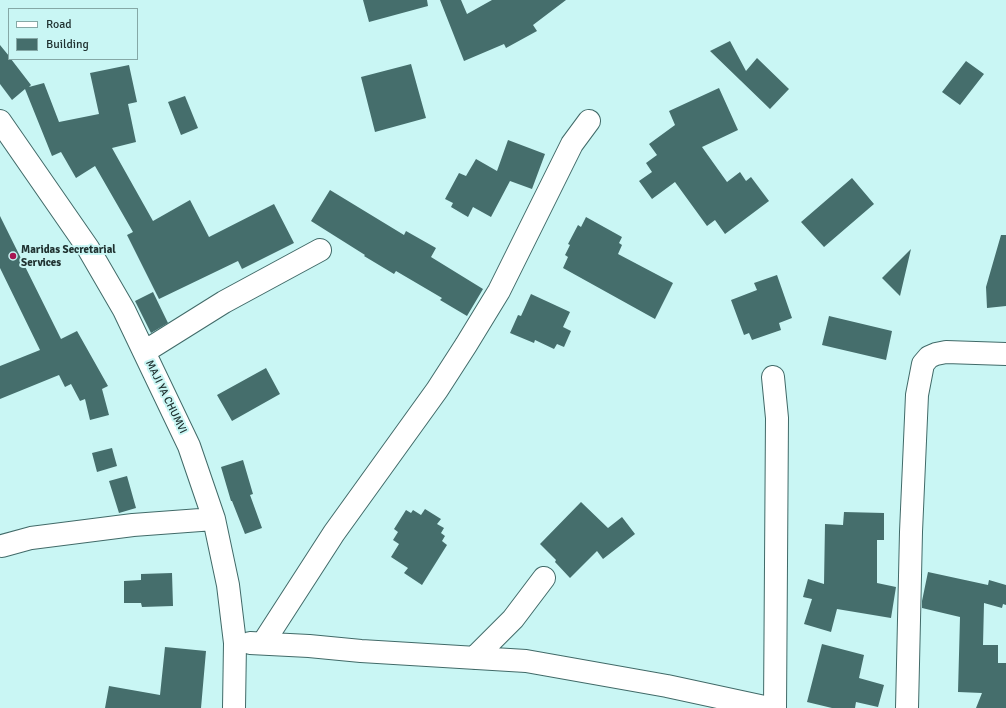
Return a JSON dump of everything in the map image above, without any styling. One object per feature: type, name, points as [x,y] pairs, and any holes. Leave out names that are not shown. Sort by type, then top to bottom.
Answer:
[{"type":"street","name":"MAJI YA CHUMVI","points":[[0,121],[88,248],[124,310],[189,446],[214,518],[228,585],[235,643],[234,708]]},
{"type":"street","points":[[263,643],[334,533],[437,390],[466,345],[502,284],[572,144],[589,122]]},
{"type":"street","points":[[144,352],[224,302],[320,250]]},
{"type":"street","points":[[907,708],[911,532],[917,395],[923,364],[929,357],[946,352],[1006,354]]},
{"type":"street","points":[[773,377],[777,418],[775,708]]},
{"type":"street","points":[[2,546],[31,538],[133,525],[214,518]]},
{"type":"street","points":[[474,658],[513,619],[544,578]]},
{"type":"street","points":[[235,643],[263,643],[361,651],[526,661],[667,686],[769,708]]},
{"type":"building","points":[[363,0],[427,0],[428,6],[369,22]]},
{"type":"building","points":[[440,0],[461,0],[467,14],[492,0],[566,0],[533,25],[537,31],[506,48],[504,44],[464,61]]},
{"type":"building","points":[[730,41],[746,71],[757,58],[789,89],[770,109],[710,51]]},
{"type":"building","points":[[0,45],[8,55],[8,60],[12,60],[31,85],[29,87],[44,83],[59,122],[99,114],[90,73],[129,65],[137,102],[128,104],[136,142],[112,148],[153,221],[190,200],[209,237],[274,204],[294,243],[242,269],[238,261],[159,299],[127,235],[133,232],[95,166],[76,178],[61,152],[52,156],[25,89],[12,100],[0,84]]},
{"type":"building","points":[[966,61],[984,74],[960,105],[942,92]]},
{"type":"building","points":[[411,64],[426,118],[375,132],[361,77]]},
{"type":"building","points":[[719,88],[738,130],[702,147],[727,182],[740,172],[746,181],[751,177],[769,201],[725,234],[715,220],[707,226],[675,182],[652,199],[639,181],[652,172],[646,163],[657,155],[649,144],[675,125],[669,111]]},
{"type":"building","points":[[185,96],[198,128],[181,135],[168,102]]},
{"type":"building","points":[[508,140],[545,154],[532,189],[510,181],[491,217],[473,207],[468,217],[451,207],[453,203],[445,199],[459,173],[466,176],[476,159],[497,171]]},
{"type":"building","points":[[852,178],[874,204],[824,247],[801,222]]},
{"type":"building","points":[[330,190],[404,235],[406,231],[436,248],[431,257],[483,289],[467,316],[440,300],[442,298],[396,271],[394,274],[311,221]]},
{"type":"building","points":[[0,216],[61,339],[77,331],[108,386],[102,389],[109,415],[90,420],[85,399],[80,401],[71,384],[65,387],[59,375],[0,399],[0,366],[40,350],[0,268]]},
{"type":"building","points":[[586,217],[622,237],[619,243],[622,245],[618,254],[673,283],[655,319],[563,268],[568,257],[565,255],[570,245],[568,244],[578,225],[581,227]]},
{"type":"building","points":[[1001,235],[1006,235],[1006,306],[987,308],[986,287]]},
{"type":"building","points":[[911,249],[900,296],[882,278]]},
{"type":"building","points":[[777,275],[792,318],[779,323],[781,330],[752,340],[749,333],[744,335],[731,300],[757,290],[754,283]]},
{"type":"building","points":[[153,292],[168,323],[151,333],[135,301]]},
{"type":"building","points":[[531,294],[570,312],[563,327],[571,331],[564,347],[557,344],[554,349],[535,340],[534,343],[510,333],[518,315],[521,316]]},
{"type":"building","points":[[829,316],[892,331],[886,360],[822,345]]},
{"type":"building","points":[[266,368],[280,394],[232,421],[217,395]]},
{"type":"building","points":[[112,448],[117,466],[97,472],[92,453]]},
{"type":"building","points":[[243,460],[253,494],[250,495],[262,528],[245,534],[231,501],[221,467]]},
{"type":"building","points":[[127,476],[136,508],[119,513],[109,481]]},
{"type":"building","points":[[581,502],[608,528],[622,517],[635,534],[603,559],[597,551],[570,578],[555,562],[556,560],[540,544]]},
{"type":"building","points":[[425,509],[441,519],[437,524],[444,528],[441,533],[445,536],[442,541],[447,545],[422,585],[404,573],[408,568],[391,557],[399,544],[393,540],[398,532],[394,529],[406,510],[411,513],[413,510],[421,515]]},
{"type":"building","points":[[844,512],[884,513],[884,540],[877,540],[877,583],[896,587],[891,618],[837,609],[831,632],[804,624],[812,599],[803,597],[808,579],[824,584],[825,524],[843,525]]},
{"type":"building","points":[[928,572],[988,585],[989,580],[1006,585],[1006,605],[1003,604],[1002,608],[984,603],[983,645],[998,645],[998,663],[1006,663],[1006,708],[976,708],[982,693],[958,692],[960,617],[922,608]]},
{"type":"building","points":[[172,573],[173,606],[142,607],[141,603],[124,603],[124,581],[141,580],[141,574]]},
{"type":"building","points":[[822,644],[864,655],[859,678],[884,685],[878,707],[856,702],[855,708],[832,708],[807,702]]},
{"type":"building","points":[[165,647],[206,651],[201,708],[105,708],[109,686],[160,695]]},
{"type":"place","name":"Maridas Secretarial Services","points":[[13,256]]}]
